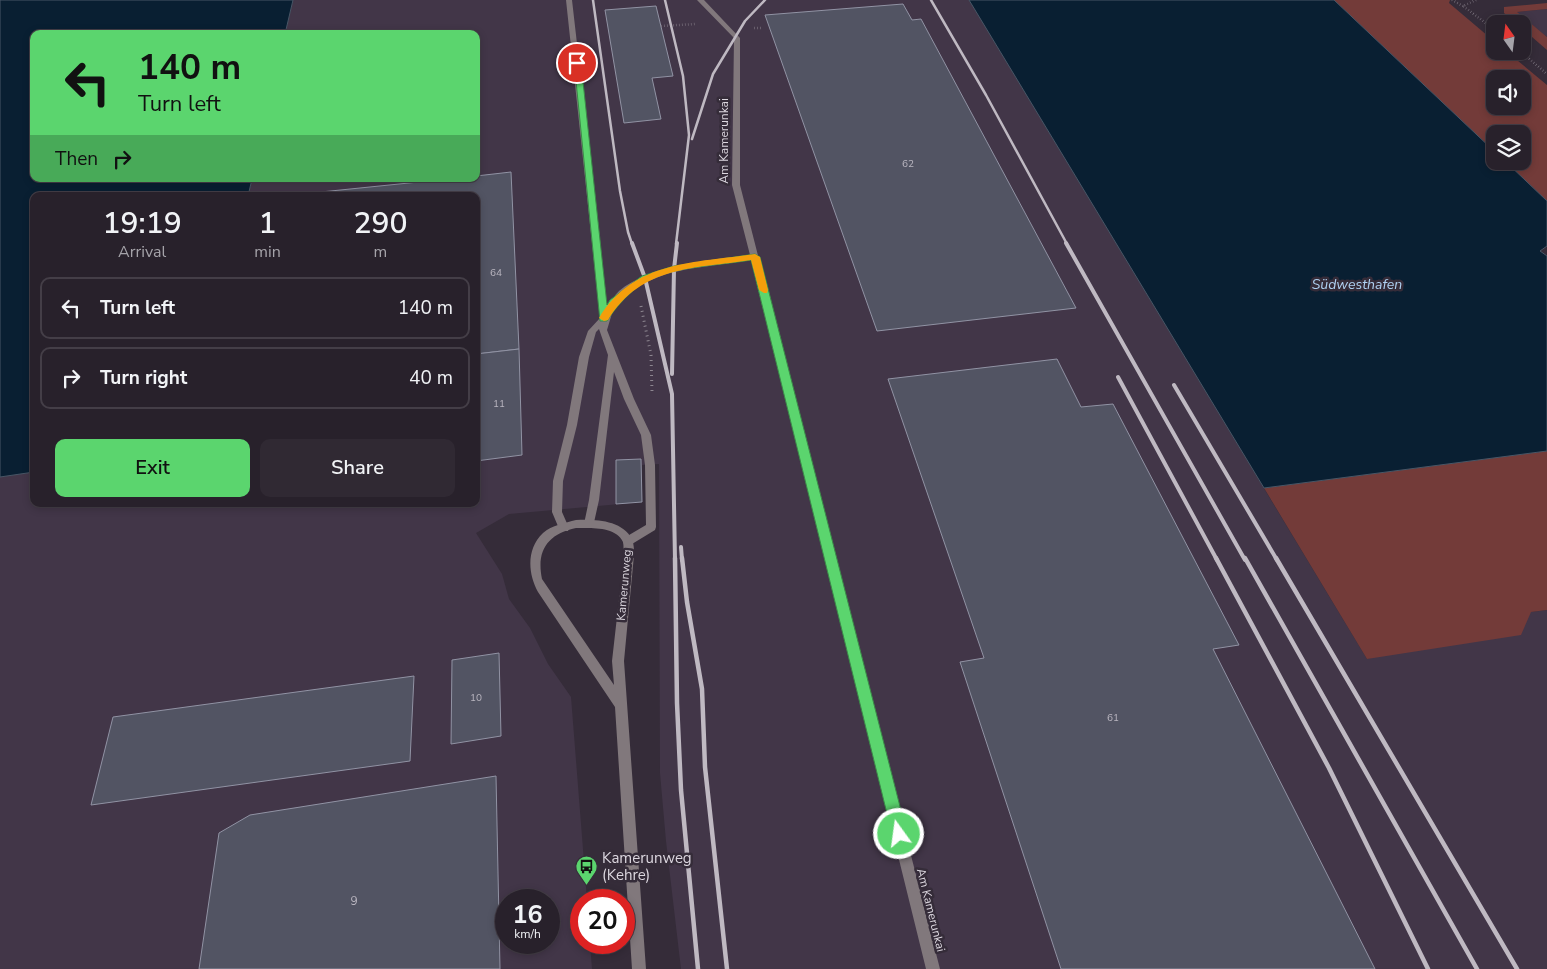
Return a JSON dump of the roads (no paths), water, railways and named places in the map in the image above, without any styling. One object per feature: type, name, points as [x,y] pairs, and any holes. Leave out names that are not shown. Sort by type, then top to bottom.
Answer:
[{"type":"street","points":[[569,0],[604,318],[603,330],[629,398],[646,435],[650,465],[651,526],[628,541]]},
{"type":"street","name":"Am Kamerunkai","points":[[700,0],[737,38],[736,185],[933,969]]},
{"type":"street","points":[[564,528],[557,512],[558,482],[572,424],[584,357],[592,331],[604,318],[613,303],[645,278],[674,269],[755,257]]},
{"type":"street","points":[[589,524],[594,500],[612,352]]},
{"type":"street","name":"Kamerunweg","points":[[621,706],[588,653],[538,580],[535,563],[539,548],[548,535],[564,528],[602,524],[617,529],[628,541],[629,555],[618,661],[639,969]]},
{"type":"water","points":[[0,0],[293,0],[286,30],[30,30],[30,182],[251,182],[249,192],[30,192],[30,473],[0,477]]},
{"type":"water","name":"Südwesthafen","points":[[969,0],[1334,0],[1486,144],[1486,170],[1514,170],[1547,201],[1547,246],[1540,251],[1547,256],[1547,451],[1264,488]]},
{"type":"railway","points":[[593,0],[620,191],[632,244]]},
{"type":"railway","points":[[665,0],[683,76],[689,135],[676,244]]},
{"type":"railway","points":[[692,139],[713,74],[745,21],[765,0]]},
{"type":"railway","points":[[931,0],[986,95],[1067,244]]},
{"type":"railway","points":[[632,243],[645,278],[672,394],[675,560]]},
{"type":"railway","points":[[672,374],[674,269],[677,243]]},
{"type":"railway","points":[[1066,243],[1245,560]]},
{"type":"railway","points":[[1118,377],[1217,560]]},
{"type":"railway","points":[[1174,385],[1277,560]]},
{"type":"railway","points":[[681,547],[682,560]]},
{"type":"railway","points":[[675,558],[677,703],[681,790],[698,969]]},
{"type":"railway","points":[[682,558],[687,602],[702,689],[705,767],[727,969]]},
{"type":"railway","points":[[1216,558],[1329,768],[1428,969]]},
{"type":"railway","points":[[1245,558],[1477,969]]},
{"type":"railway","points":[[1276,558],[1517,969]]},
{"type":"place","name":"Kamerunweg (Kehre)","points":[[586,886]]}]
